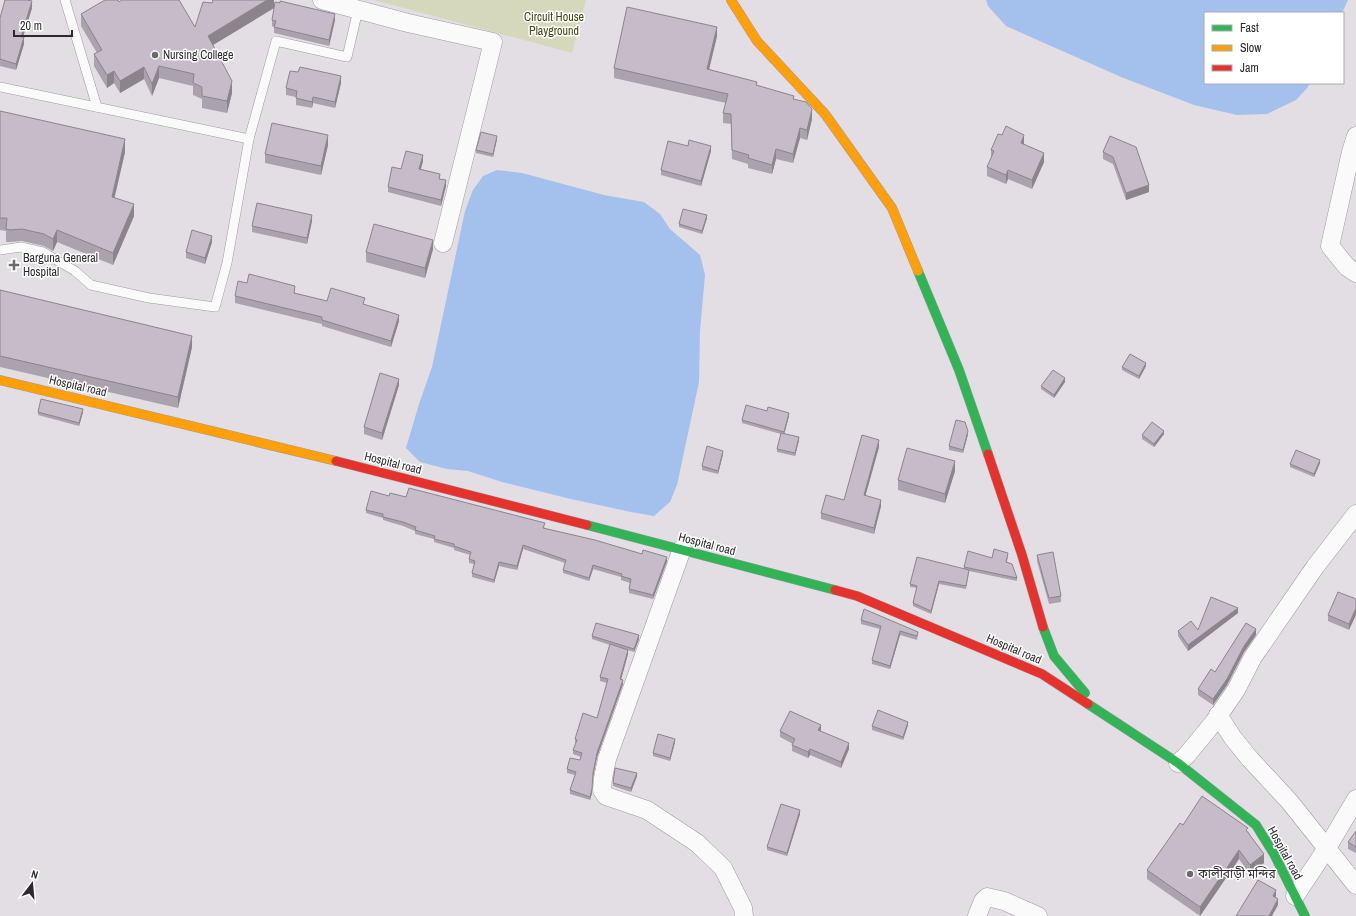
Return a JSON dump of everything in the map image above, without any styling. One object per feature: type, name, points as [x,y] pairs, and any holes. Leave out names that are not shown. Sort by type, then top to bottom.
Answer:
[{"type":"street","points":[[322,0],[408,23],[493,42],[443,243]]},
{"type":"street","points":[[731,0],[757,41],[825,114],[892,208],[958,370],[1022,555],[1043,627],[1054,656],[1100,712]]},
{"type":"street","points":[[1356,136],[1330,246],[1347,267],[1356,273]]},
{"type":"street","name":"Hospital road","points":[[0,380],[275,445],[682,549],[857,596],[1042,674],[1100,712],[1182,759],[1256,825],[1274,854],[1305,916]]},
{"type":"street","points":[[1182,759],[1216,719],[1236,690],[1253,657],[1315,567],[1356,514]]},
{"type":"street","points":[[682,549],[607,759],[602,790],[606,796],[647,810],[697,843],[723,868],[740,901],[744,916]]},
{"type":"street","points":[[1216,719],[1250,759],[1289,801],[1356,885]]},
{"type":"street","points":[[1295,896],[1327,848],[1356,799]]},
{"type":"street","points":[[978,916],[983,901],[987,897],[1004,901],[1038,916]]},
{"type":"lane","points":[[65,0],[97,107]]},
{"type":"lane","points":[[0,250],[21,248],[42,252],[75,271],[91,284],[149,298],[214,307],[227,263],[249,139],[276,41],[347,57],[358,10]]},
{"type":"lane","points":[[0,87],[249,139]]},
{"type":"green space","name":"Circuit House Playground","points":[[374,0],[586,0],[572,53]]},
{"type":"water","points":[[986,0],[1348,0],[1342,12],[1204,12],[1204,84],[1310,84],[1296,100],[1267,114],[1237,115],[1194,105],[1121,77],[1006,26],[988,6]]},
{"type":"water","points":[[497,170],[522,173],[604,195],[644,202],[660,214],[670,229],[700,255],[705,275],[700,331],[699,382],[677,485],[670,502],[654,516],[571,499],[502,482],[468,471],[447,469],[420,462],[406,448],[432,367],[465,211],[473,190],[483,176]]},
{"type":"building","points":[[5,0],[32,1],[21,37],[24,37],[16,64],[0,59],[0,18]]},
{"type":"building","name":"Nursing College","points":[[105,0],[118,0],[119,2],[122,0],[179,0],[195,27],[203,2],[212,3],[213,0],[267,0],[208,36],[232,81],[227,101],[202,96],[202,87],[193,83],[194,74],[159,66],[152,84],[144,67],[120,81],[114,71],[107,75],[94,54],[102,50],[81,14]]},
{"type":"building","points":[[280,1],[335,14],[329,40],[274,27],[276,21],[272,20],[275,2],[280,3]]},
{"type":"building","points":[[627,7],[717,27],[707,69],[757,82],[756,85],[794,96],[793,99],[806,102],[812,109],[807,130],[800,128],[793,154],[776,149],[772,165],[748,158],[749,155],[732,150],[731,114],[723,113],[728,94],[614,68]]},
{"type":"building","points":[[300,67],[341,76],[335,102],[313,97],[312,102],[296,98],[297,91],[286,88],[290,71],[298,72]]},
{"type":"building","points":[[0,111],[125,139],[112,197],[134,204],[113,253],[57,230],[53,239],[44,234],[22,229],[6,229],[7,218],[0,218]]},
{"type":"building","points":[[272,123],[328,135],[321,166],[265,154]]},
{"type":"building","points":[[1006,126],[1024,135],[1021,143],[1044,153],[1032,180],[1008,170],[1006,175],[987,167],[994,151],[991,150],[998,134],[1002,135]]},
{"type":"building","points":[[481,132],[497,136],[493,154],[476,150]]},
{"type":"building","points":[[1110,136],[1136,147],[1149,185],[1126,193],[1113,157],[1103,152]]},
{"type":"building","points":[[689,140],[711,146],[701,181],[661,170],[668,141],[688,146]]},
{"type":"building","points":[[406,151],[423,155],[419,169],[440,174],[439,179],[446,180],[441,200],[388,187],[392,167],[401,169]]},
{"type":"building","points":[[257,203],[312,215],[307,238],[252,226]]},
{"type":"building","points":[[683,209],[707,215],[702,231],[679,224]]},
{"type":"building","points":[[374,224],[433,240],[425,268],[366,252]]},
{"type":"building","points":[[192,230],[212,236],[205,258],[186,252]]},
{"type":"building","points":[[249,274],[295,286],[294,293],[327,301],[331,288],[365,298],[363,304],[399,315],[391,341],[322,320],[322,317],[235,296],[238,281],[247,283]]},
{"type":"building","name":"Barguna General Hospital","points":[[0,290],[192,336],[178,397],[0,356]]},
{"type":"building","points":[[1130,354],[1146,363],[1139,376],[1122,367]]},
{"type":"building","points":[[1053,370],[1065,378],[1054,395],[1041,386]]},
{"type":"building","points":[[380,373],[399,379],[382,433],[364,427]]},
{"type":"building","points":[[41,399],[83,409],[79,423],[38,412]]},
{"type":"building","points":[[746,405],[767,411],[768,407],[789,413],[784,432],[742,420]]},
{"type":"building","points":[[956,420],[965,422],[968,431],[963,450],[949,446]]},
{"type":"building","points":[[1152,422],[1164,431],[1154,444],[1142,435]]},
{"type":"building","points":[[781,433],[799,437],[795,453],[777,449]]},
{"type":"building","points":[[862,435],[879,440],[864,495],[881,500],[874,528],[821,513],[826,495],[844,500]]},
{"type":"building","points":[[707,446],[723,451],[718,471],[702,466]]},
{"type":"building","points":[[907,448],[955,461],[945,494],[898,480]]},
{"type":"building","points":[[1296,450],[1320,460],[1314,474],[1290,464]]},
{"type":"building","points":[[409,488],[545,523],[543,528],[595,540],[642,554],[643,550],[667,557],[653,595],[629,589],[631,579],[621,576],[622,574],[593,565],[589,578],[563,570],[566,560],[523,545],[517,566],[499,562],[494,580],[472,573],[475,561],[469,559],[471,552],[454,546],[454,544],[434,539],[435,536],[415,530],[416,527],[383,517],[383,514],[366,510],[371,491],[389,496],[390,493],[406,497]]},
{"type":"building","points":[[994,549],[1008,553],[1006,562],[1012,564],[1017,578],[964,567],[968,551],[992,558]]},
{"type":"building","points":[[1053,552],[1061,596],[1049,598],[1037,555]]},
{"type":"building","points":[[917,557],[969,570],[966,586],[939,581],[931,611],[913,603],[917,586],[910,584]]},
{"type":"building","points":[[1338,592],[1356,599],[1356,608],[1349,624],[1328,615]]},
{"type":"building","points":[[1211,597],[1238,608],[1188,645],[1178,631],[1191,621],[1198,630]]},
{"type":"building","points":[[864,609],[918,632],[917,636],[900,631],[890,666],[872,660],[881,626],[861,620]]},
{"type":"building","points":[[596,623],[639,635],[634,649],[592,636]]},
{"type":"building","points":[[1246,623],[1256,629],[1244,646],[1227,679],[1213,699],[1198,689],[1211,669],[1215,672]]},
{"type":"building","points":[[610,644],[628,650],[620,679],[623,680],[597,753],[590,797],[570,790],[576,772],[567,769],[570,758],[580,760],[582,753],[573,750],[577,740],[575,739],[583,713],[597,718],[608,679],[600,677]]},
{"type":"building","points":[[878,710],[908,722],[903,737],[872,726]]},
{"type":"building","points":[[790,711],[821,725],[818,730],[849,743],[841,762],[810,749],[808,752],[792,745],[795,739],[780,731]]},
{"type":"building","points":[[658,734],[675,739],[670,758],[653,753]]},
{"type":"building","points":[[615,768],[637,773],[631,788],[613,783]]},
{"type":"building","points":[[1202,796],[1248,828],[1246,830],[1264,854],[1250,865],[1239,850],[1200,907],[1147,870],[1180,823],[1183,825]]},
{"type":"building","points":[[781,804],[800,810],[787,853],[767,847]]},
{"type":"building","points":[[1356,831],[1356,847],[1348,842]]},
{"type":"building","points":[[1258,880],[1276,890],[1273,896],[1278,899],[1269,916],[1236,916]]},
{"type":"traffic: fast","points":[[918,271],[959,370],[988,454]]},
{"type":"traffic: fast","points":[[587,525],[835,590]]},
{"type":"traffic: fast","points":[[1043,627],[1054,656],[1085,693]]},
{"type":"traffic: fast","points":[[1088,704],[1178,763],[1256,825],[1274,854],[1305,916]]},
{"type":"traffic: slow","points":[[731,0],[757,41],[825,114],[892,208],[918,271]]},
{"type":"traffic: slow","points":[[0,380],[336,461]]},
{"type":"traffic: jam","points":[[988,454],[1022,555],[1043,627]]},
{"type":"traffic: jam","points":[[336,461],[587,525]]},
{"type":"traffic: jam","points":[[835,590],[857,596],[1042,674],[1088,704]]},
{"type":"place","name":"Nursing College","points":[[155,55]]},
{"type":"place","name":"Barguna General Hospital","points":[[14,265]]},
{"type":"place","name":"কালীবাড়ী মন্দির","points":[[1190,874]]}]
